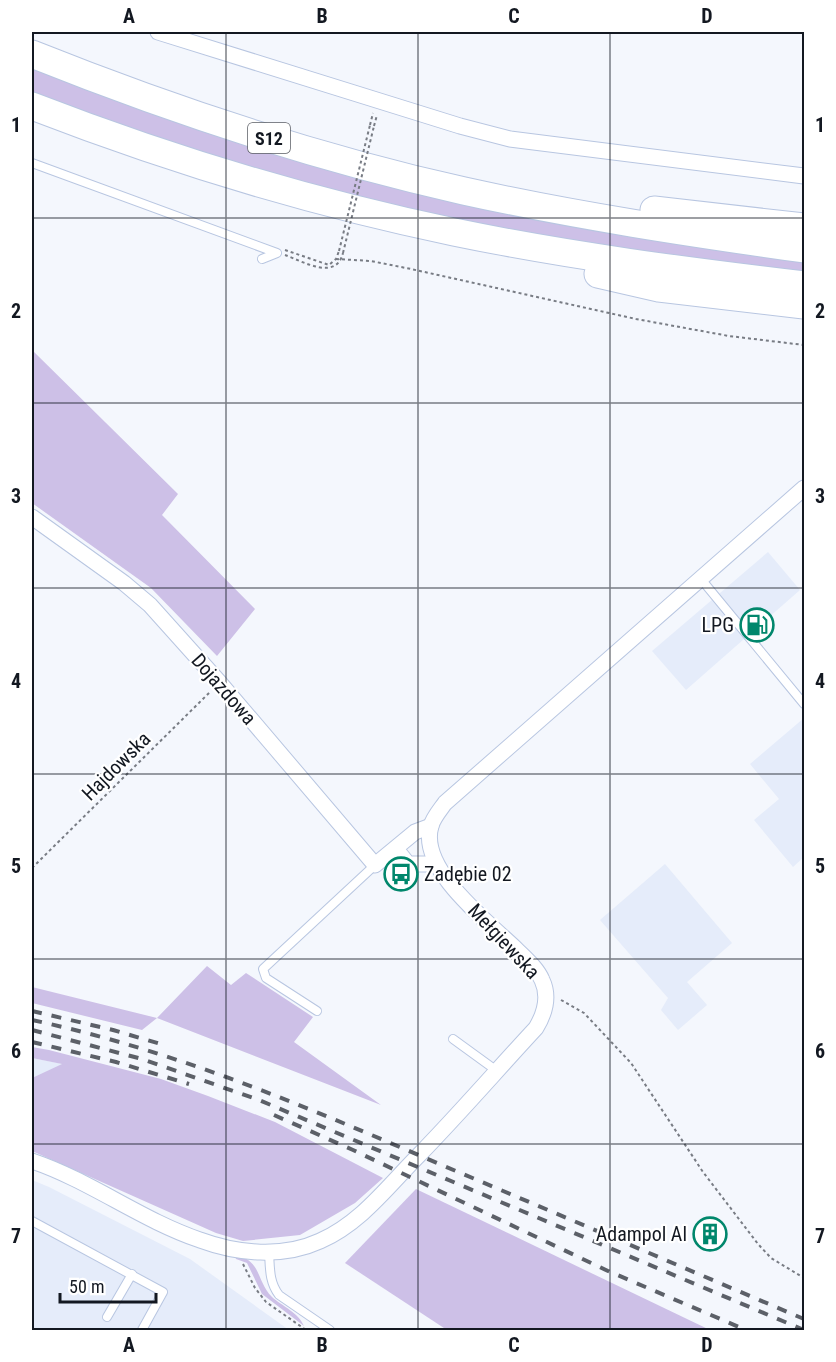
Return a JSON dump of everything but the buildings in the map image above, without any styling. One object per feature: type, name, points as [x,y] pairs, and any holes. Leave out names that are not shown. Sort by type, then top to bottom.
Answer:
[{"type":"highway","name":"S12","points":[[32,54],[177,109],[279,142],[420,180],[512,201],[638,225],[804,249]]},
{"type":"highway","name":"S12","points":[[32,106],[208,168],[313,199],[406,221],[570,254],[804,285]]},
{"type":"highway","points":[[512,201],[620,206],[804,227]]},
{"type":"highway","points":[[406,221],[490,249],[659,288],[804,305]]},
{"type":"street","points":[[158,32],[460,126],[510,139],[804,176]]},
{"type":"street","points":[[375,865],[415,832],[430,826],[445,803],[804,489]]},
{"type":"street","name":"Dojazdowa","points":[[32,517],[124,583],[150,605],[220,683],[375,865]]},
{"type":"street","name":"Mełgiewska","points":[[32,1161],[76,1179],[197,1240],[235,1250],[269,1252],[298,1249],[320,1241],[357,1217],[402,1173],[497,1071],[536,1028],[543,1017],[546,997],[537,971],[443,876],[435,864],[429,838],[430,826]]},
{"type":"street","points":[[396,849],[408,864],[435,864]]},
{"type":"lane","points":[[32,164],[163,213],[277,252]]},
{"type":"lane","points":[[262,259],[277,252]]},
{"type":"lane","points":[[701,579],[803,700]]},
{"type":"lane","points":[[317,1011],[267,978],[263,969],[375,865]]},
{"type":"lane","points":[[453,1039],[497,1071]]},
{"type":"lane","points":[[32,1221],[163,1292],[142,1330]]},
{"type":"lane","points":[[269,1252],[270,1278],[275,1290],[318,1327],[330,1330]]},
{"type":"lane","points":[[108,1317],[132,1274]]},
{"type":"path","points":[[277,252],[321,268],[331,269],[341,260],[372,125],[339,251]]},
{"type":"path","points":[[336,259],[370,261],[411,269],[636,320],[729,336],[804,345]]},
{"type":"path","name":"Hajdowska","points":[[32,868],[220,683]]},
{"type":"path","points":[[546,997],[565,1002],[584,1013],[632,1063],[703,1172],[758,1244],[771,1258],[804,1278]]},
{"type":"path","points":[[240,1262],[266,1302],[306,1330]]},
{"type":"shaded area","points":[[32,64],[229,134],[804,256],[804,276],[497,231],[215,162],[32,96]]},
{"type":"shaded area","points":[[32,350],[178,494],[162,515],[255,609],[217,656],[151,588],[32,503]]},
{"type":"shaded area","points":[[768,552],[800,590],[686,690],[652,651]]},
{"type":"shaded area","points":[[804,718],[804,857],[793,867],[754,820],[779,799],[750,764]]},
{"type":"shaded area","points":[[665,864],[732,943],[687,982],[707,1005],[678,1030],[661,1010],[668,998],[600,920]]},
{"type":"shaded area","points":[[207,966],[231,985],[246,973],[313,1017],[294,1042],[381,1105],[157,1018]]},
{"type":"shaded area","points":[[32,987],[157,1018],[142,1030],[32,1003]]},
{"type":"shaded area","points":[[32,1047],[161,1079],[208,1096],[275,1122],[383,1178],[355,1203],[300,1235],[243,1241],[216,1233],[32,1151],[32,1078],[62,1064],[32,1058]]},
{"type":"shaded area","points":[[32,1058],[63,1064],[32,1078]]},
{"type":"shaded area","points":[[32,1180],[190,1259],[289,1330],[32,1330]]},
{"type":"shaded area","points":[[416,1189],[710,1330],[447,1330],[345,1263]]},
{"type":"shaded area","points":[[235,1255],[250,1261],[267,1291],[294,1313],[304,1326],[262,1294],[247,1263],[236,1259]]},
{"type":"railway","points":[[32,1011],[113,1030],[164,1045]]},
{"type":"railway","points":[[32,1020],[137,1047],[238,1081],[387,1141],[804,1319]]},
{"type":"railway","points":[[32,1030],[142,1059],[259,1100],[804,1330]]},
{"type":"railway","points":[[32,1042],[116,1062],[189,1084]]},
{"type":"railway","points":[[274,1115],[608,1271],[746,1330]]},
{"type":"place","name":"LPG","points":[[757,625]]},
{"type":"place","name":"Zadębie 02","points":[[401,874]]},
{"type":"place","name":"Adampol Al","points":[[710,1234]]}]
